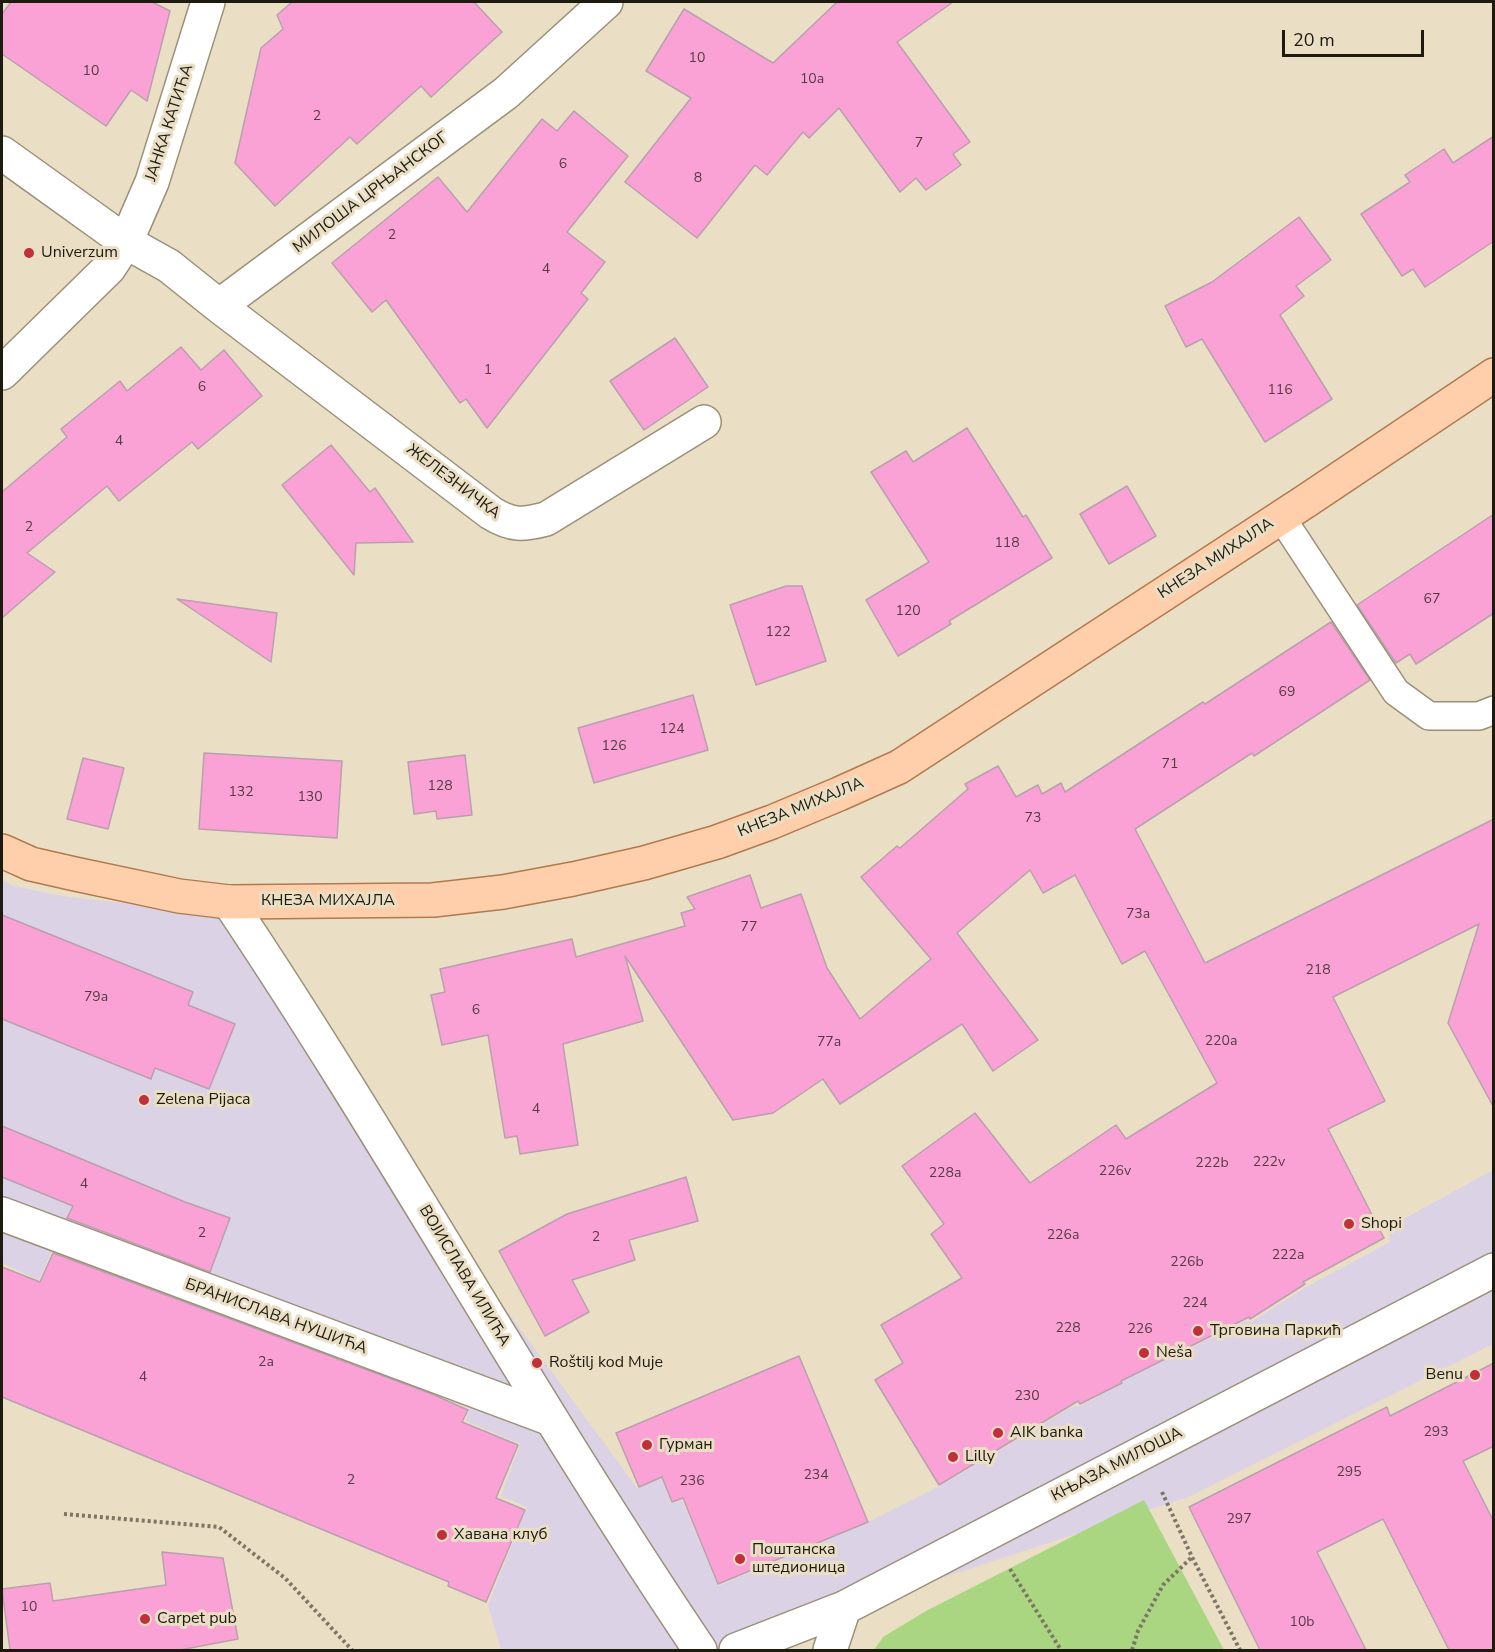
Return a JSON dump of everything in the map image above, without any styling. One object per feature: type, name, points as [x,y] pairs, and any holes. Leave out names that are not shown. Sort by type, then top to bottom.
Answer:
[{"type":"main road","name":"КНЕЗА МИХАЈЛА","points":[[6,850],[31,864],[179,896],[229,902],[433,900],[503,892],[573,879],[644,863],[717,842],[772,822],[899,767],[1494,375]]},
{"type":"street","name":"ЈАНКА КАТИЋА","points":[[2,373],[109,268],[126,242],[152,183],[208,2]]},
{"type":"street","name":"МИЛОША ЦРЊАНСКОГ","points":[[219,306],[506,93],[606,2]]},
{"type":"street","points":[[2,153],[126,242],[169,266],[219,306]]},
{"type":"street","name":"ЖЕЛЕЗНИЧКА","points":[[219,306],[492,513],[516,524],[546,519],[704,422]]},
{"type":"street","name":"ВОЈИСЛАВА ИЛИЋА","points":[[229,902],[321,1042],[551,1419],[700,1650]]},
{"type":"street","name":"БРАНИСЛАВА НУШИЋА","points":[[2,1215],[551,1419]]},
{"type":"street","name":"КЊАЗА МИЛОША","points":[[736,1650],[844,1608],[1494,1270]]},
{"type":"street","points":[[830,1650],[844,1608]]},
{"type":"lane","points":[[1281,517],[1396,692],[1429,716],[1479,716],[1494,710]]},
{"type":"path","points":[[1162,1491],[1192,1557],[1240,1650]]},
{"type":"path","points":[[64,1514],[219,1527],[285,1578],[352,1650]]},
{"type":"path","points":[[990,1531],[1060,1650]]},
{"type":"path","points":[[1132,1650],[1138,1631],[1163,1586],[1192,1557]]},
{"type":"shaded area","points":[[2,880],[13,886],[62,896],[259,919],[479,1273],[637,1488],[662,1478],[671,1504],[682,1500],[718,1586],[868,1522],[940,1486],[1070,1408],[1080,1406],[1122,1384],[1121,1378],[1181,1347],[1183,1352],[1245,1321],[1251,1322],[1306,1287],[1390,1242],[1389,1227],[1493,1170],[1493,1344],[1188,1497],[723,1650],[501,1650],[488,1605],[527,1507],[501,1496],[520,1444],[466,1421],[470,1407],[57,1239],[39,1280],[2,1263]]},
{"type":"green space","points":[[1144,1500],[1224,1650],[874,1650],[883,1637],[926,1611]]},
{"type":"building","points":[[11,2],[152,2],[170,11],[147,101],[131,90],[106,126],[2,54],[2,14]]},
{"type":"building","points":[[292,2],[474,2],[502,32],[431,97],[421,86],[357,144],[350,137],[275,206],[235,163],[261,48],[283,29],[277,15]]},
{"type":"building","points":[[837,2],[953,2],[897,42],[970,142],[953,154],[961,165],[926,190],[916,178],[900,192],[839,108],[809,138],[803,132],[767,175],[755,165],[697,238],[625,182],[691,98],[646,71],[684,9],[773,63]]},
{"type":"building","points":[[574,111],[628,156],[567,232],[605,262],[581,293],[588,299],[487,428],[466,399],[460,403],[386,300],[372,312],[332,263],[438,177],[467,212],[542,119],[557,131]]},
{"type":"building","points":[[1494,136],[1494,241],[1425,287],[1413,269],[1402,276],[1361,214],[1410,182],[1405,175],[1444,149],[1453,163]]},
{"type":"building","points":[[1299,217],[1331,260],[1296,286],[1304,296],[1280,315],[1332,399],[1265,442],[1202,339],[1186,347],[1165,306],[1212,282]]},
{"type":"building","points":[[675,338],[708,387],[644,430],[610,381]]},
{"type":"building","points":[[181,347],[201,370],[224,350],[262,396],[198,449],[192,442],[119,501],[107,486],[27,553],[55,572],[2,618],[2,492],[67,437],[61,429],[120,381],[127,391]]},
{"type":"building","points":[[967,428],[1023,517],[1026,515],[1052,558],[949,621],[951,624],[898,656],[866,600],[929,562],[871,472],[906,451],[913,462]]},
{"type":"building","points":[[331,445],[370,492],[375,488],[413,542],[356,543],[354,575],[282,485]]},
{"type":"building","points":[[1127,486],[1156,536],[1109,564],[1080,514]]},
{"type":"building","points":[[1494,514],[1494,613],[1416,664],[1410,654],[1396,663],[1357,605]]},
{"type":"building","points":[[786,586],[802,586],[826,661],[756,685],[730,605]]},
{"type":"building","points":[[177,599],[277,613],[271,662]]},
{"type":"building","points":[[1331,622],[1370,680],[1254,756],[1252,753],[1135,829],[1205,963],[1494,819],[1494,1108],[1448,1023],[1479,924],[1333,997],[1385,1101],[1328,1129],[1384,1238],[1303,1282],[1305,1284],[1250,1319],[1249,1317],[1121,1381],[1122,1383],[1080,1404],[1078,1401],[939,1485],[875,1380],[903,1363],[881,1325],[962,1278],[931,1234],[944,1224],[902,1166],[975,1113],[1030,1183],[1116,1125],[1126,1139],[1217,1083],[1145,951],[1122,964],[1075,875],[1043,893],[1030,870],[957,933],[1038,1040],[993,1071],[962,1024],[840,1104],[823,1079],[773,1113],[733,1120],[625,956],[643,1021],[563,1044],[578,1145],[520,1154],[517,1136],[505,1138],[488,1035],[442,1045],[431,995],[445,992],[440,969],[572,939],[576,957],[685,926],[681,913],[695,909],[687,897],[750,875],[761,908],[801,894],[827,968],[860,1019],[931,959],[861,877],[897,846],[900,848],[968,789],[965,784],[998,766],[1016,797],[1038,785],[1042,794],[1061,783],[1065,792]]},
{"type":"building","points":[[693,695],[708,750],[594,783],[578,728]]},
{"type":"building","points":[[204,753],[342,761],[337,838],[199,829]]},
{"type":"building","points":[[465,755],[472,815],[437,819],[436,811],[414,814],[408,762]]},
{"type":"building","points":[[83,758],[124,768],[108,829],[67,819]]},
{"type":"building","points":[[2,915],[193,992],[188,1005],[235,1024],[209,1089],[155,1068],[151,1079],[2,1019]]},
{"type":"building","points":[[2,1126],[185,1202],[230,1218],[210,1272],[67,1218],[73,1206],[2,1177]]},
{"type":"building","points":[[686,1177],[698,1221],[629,1240],[635,1260],[572,1280],[589,1312],[545,1336],[499,1251],[567,1214]]},
{"type":"building","points":[[53,1253],[432,1394],[468,1410],[462,1422],[518,1445],[496,1498],[525,1510],[486,1602],[448,1586],[449,1582],[2,1397],[2,1267],[40,1282]]},
{"type":"building","points":[[799,1356],[868,1522],[718,1584],[683,1498],[672,1502],[662,1477],[639,1487],[616,1433]]},
{"type":"building","points":[[1494,1363],[1494,1446],[1463,1461],[1494,1522],[1494,1650],[1449,1650],[1383,1519],[1317,1552],[1366,1650],[1260,1650],[1189,1507],[1387,1407],[1390,1416]]},
{"type":"building","points":[[162,1552],[223,1558],[238,1639],[180,1650],[10,1650],[2,1589],[50,1583],[53,1601],[166,1585]]},
{"type":"place","name":"Univerzum","points":[[29,253]]},
{"type":"place","name":"Zelena Pijaca","points":[[144,1100]]},
{"type":"place","name":"Shopi","points":[[1349,1224]]},
{"type":"place","name":"Трговина Паркић","points":[[1198,1331]]},
{"type":"place","name":"Neša","points":[[1144,1353]]},
{"type":"place","name":"Roštilj kod Muje","points":[[537,1363]]},
{"type":"place","name":"Benu","points":[[1475,1375]]},
{"type":"place","name":"AIK banka","points":[[998,1433]]},
{"type":"place","name":"Гурман","points":[[647,1445]]},
{"type":"place","name":"Lilly","points":[[953,1457]]},
{"type":"place","name":"Хавана клуб","points":[[442,1535]]},
{"type":"place","name":"Поштанска штедионица","points":[[740,1559]]},
{"type":"place","name":"Carpet pub","points":[[145,1619]]}]
